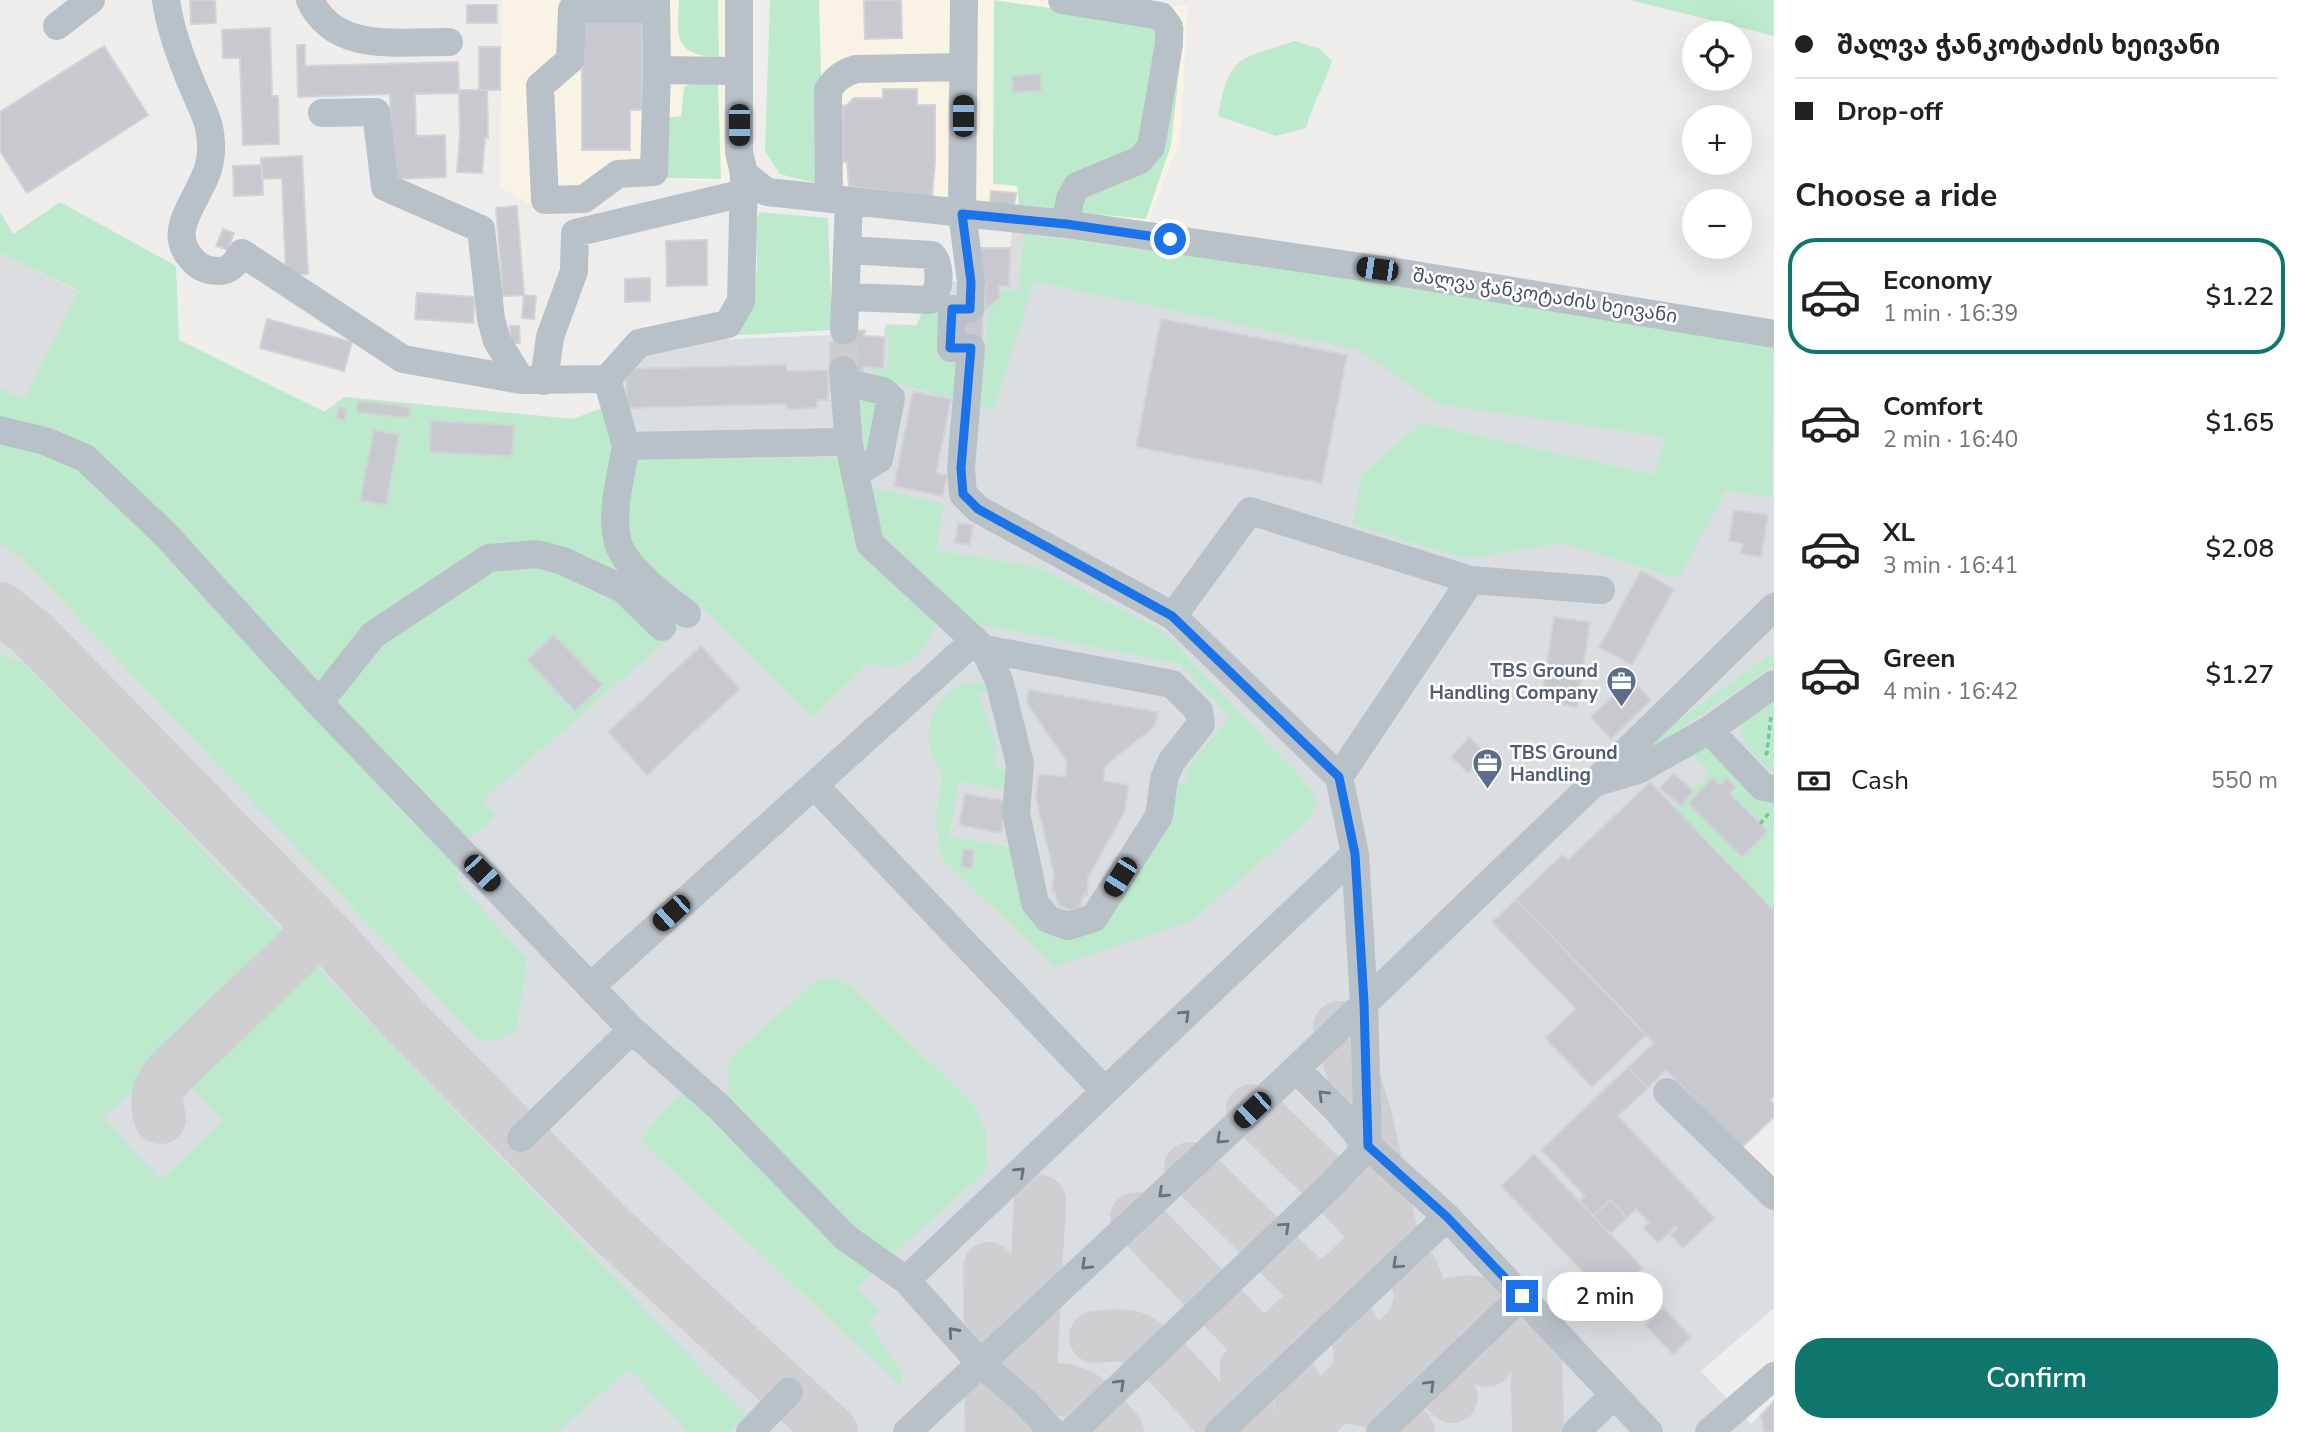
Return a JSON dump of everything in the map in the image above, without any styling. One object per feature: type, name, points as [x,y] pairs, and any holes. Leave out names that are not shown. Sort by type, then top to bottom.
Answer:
[{"type":"street","points":[[57,26],[90,0]]},
{"type":"street","points":[[166,0],[179,54],[209,127],[211,159],[180,229],[180,239],[186,253],[197,266],[209,271],[224,271],[233,267],[242,253],[403,359],[533,381],[607,379],[639,343],[727,324],[741,301],[744,183],[739,152],[739,0]]},
{"type":"street","points":[[310,0],[321,20],[339,33],[364,41],[449,42]]},
{"type":"street","points":[[964,0],[962,214],[971,282],[970,309],[952,309],[950,348],[971,348],[961,468],[963,494],[978,509],[1172,616],[1339,777],[1355,854],[1364,1003],[1368,1146],[1331,1185],[1268,1242],[1072,1432]]},
{"type":"street","points":[[1062,0],[1161,16],[1169,27],[1170,44],[1151,147],[1140,160],[1077,186],[1070,199],[1066,224]]},
{"type":"street","points":[[607,4],[656,5],[654,172],[618,174],[584,199],[545,200],[540,86],[570,60],[572,9],[607,4]]},
{"type":"street","points":[[844,330],[847,250],[828,90],[845,72],[856,69],[963,67]]},
{"type":"street","points":[[657,70],[739,71]]},
{"type":"street","points":[[322,113],[376,112],[385,187],[481,229],[491,319],[497,341],[533,381]]},
{"type":"street","points":[[533,381],[574,271],[575,233],[744,183]]},
{"type":"street","name":"შალვა ჭანკოტაძის ხეივანი","points":[[744,183],[768,192],[1066,224],[1403,273],[1774,334]]},
{"type":"street","points":[[846,297],[930,300],[936,292],[938,265],[932,255],[847,250]]},
{"type":"street","points":[[854,468],[866,467],[879,459],[891,398],[883,391],[844,376],[849,445],[870,544],[979,645],[999,680],[1020,764],[1016,813],[1034,903],[1048,919],[1068,926],[1087,922],[1094,918],[1159,816],[1164,779],[1171,762],[1200,724],[1199,711],[1172,684],[979,645]]},
{"type":"street","points":[[319,703],[373,635],[489,558],[537,554],[563,561],[623,589],[675,621],[617,542],[615,512],[626,446],[607,379]]},
{"type":"street","points":[[0,430],[45,441],[85,458],[165,534],[319,703],[632,1030],[719,1107],[846,1238],[906,1280],[981,1364],[1025,1402],[1054,1432]]},
{"type":"street","points":[[626,446],[835,442]]},
{"type":"street","points":[[1172,616],[1250,510],[1471,580],[1601,590]]},
{"type":"street","points":[[1339,777],[1471,580]]},
{"type":"street","points":[[907,1432],[1296,1069],[1774,607]]},
{"type":"street","points":[[590,987],[814,785],[979,645]]},
{"type":"street","points":[[1595,782],[1638,771],[1709,730],[1774,684]]},
{"type":"street","points":[[1709,730],[1763,787],[1774,789]]},
{"type":"street","points":[[814,785],[1105,1091]]},
{"type":"street","points":[[906,1280],[1355,854]]},
{"type":"street","points":[[521,1138],[632,1030]]},
{"type":"street","points":[[1296,1069],[1368,1146],[1447,1217],[1649,1432]]},
{"type":"street","points":[[1667,1092],[1774,1196]]},
{"type":"street","points":[[1219,1432],[1447,1217]]},
{"type":"street","points":[[1380,1432],[1522,1296]]},
{"type":"street","points":[[1709,1432],[1774,1376]]},
{"type":"street","points":[[750,1432],[789,1392]]},
{"type":"street","points":[[1576,1432],[1614,1395]]},
{"type":"path","points":[[1760,824],[1774,809]]},
{"type":"shaded area","points":[[502,0],[729,0],[731,181],[622,178],[584,204],[531,205],[500,188]]},
{"type":"shaded area","points":[[819,0],[1151,0],[1152,6],[1188,6],[1180,140],[1146,228],[824,185]]},
{"type":"shaded area","points":[[1026,225],[1774,343],[1774,1096],[1770,1100],[1774,1104],[1774,1117],[1741,1148],[1774,1181],[1774,1308],[1701,1371],[1751,1424],[1774,1401],[1774,1432],[0,1432],[0,253],[325,412],[344,397],[573,419],[604,407],[617,373],[654,346],[682,341],[833,335],[834,329],[865,331],[865,336],[884,337],[885,324],[944,326],[947,281],[979,282],[980,248],[1010,248],[1012,232]]},
{"type":"green space","points":[[679,0],[718,0],[719,59],[693,53],[681,42],[678,26]]},
{"type":"green space","points":[[770,0],[819,0],[824,185],[780,174],[765,151]]},
{"type":"green space","points":[[994,0],[1184,27],[1171,145],[1146,219],[1019,207],[1017,186],[993,184]]},
{"type":"green space","points":[[1630,0],[1774,0],[1774,36],[1752,30],[1752,21],[1714,21]]},
{"type":"green space","points":[[1295,41],[1320,49],[1332,61],[1306,128],[1276,136],[1218,116],[1227,80],[1240,62],[1262,51]]},
{"type":"green space","points":[[696,81],[718,81],[721,179],[662,178],[662,118],[681,116],[684,87]]},
{"type":"green space","points":[[60,202],[176,266],[179,340],[325,412],[344,397],[572,419],[604,408],[616,455],[844,458],[860,550],[936,622],[930,636],[918,654],[904,664],[867,664],[813,717],[703,609],[483,800],[496,816],[462,843],[457,881],[527,959],[516,1030],[496,1041],[478,1040],[23,559],[0,544],[0,388],[24,400],[79,291],[0,253],[0,212],[13,234]]},
{"type":"green space","points":[[760,212],[828,218],[832,330],[690,338],[741,317],[757,271],[756,221]]},
{"type":"green space","points":[[1024,234],[1223,259],[1774,346],[1772,498],[1726,490],[1679,578],[1562,543],[1465,559],[1353,524],[1361,475],[1421,423],[1655,475],[1665,437],[1437,404],[1359,350],[1034,281],[993,410],[901,384],[882,383],[871,379],[871,370],[887,370],[889,336],[885,335],[886,325],[916,326],[922,313],[944,301],[984,359],[990,289],[1019,291]]},
{"type":"green space","points":[[858,399],[876,401],[880,410],[865,456]]},
{"type":"green space","points":[[872,487],[944,504],[936,550],[1041,568],[1163,631],[1312,790],[1317,805],[1307,821],[1192,921],[1054,966],[942,859],[935,820],[943,774],[931,753],[929,740],[931,720],[940,702],[946,694],[964,684],[991,682],[991,689],[978,695],[997,746],[994,766],[1014,772],[1011,790],[959,782],[949,836],[1011,848],[1028,902],[1094,918],[1173,781],[1186,783],[1189,766],[1230,717],[1180,664],[975,623],[884,543]]},
{"type":"green space","points":[[1774,652],[1774,665],[1631,763],[1627,757]]},
{"type":"green space","points":[[0,653],[24,664],[290,940],[103,1118],[161,1180],[223,1121],[185,1080],[311,961],[746,1415],[728,1432],[688,1432],[629,1369],[557,1432],[0,1432]]},
{"type":"green space","points":[[1774,699],[1774,773],[1748,746],[1741,724]]},
{"type":"green space","points":[[1708,747],[1774,793],[1774,911],[1673,806],[1710,774],[1689,752]],"holes":[[[1712,778],[1720,785],[1727,778],[1736,787],[1730,794],[1743,856],[1688,803]]]},
{"type":"green space","points":[[819,979],[835,979],[852,987],[973,1105],[986,1132],[987,1170],[857,1287],[880,1311],[868,1321],[902,1374],[901,1386],[641,1141],[664,1111],[686,1093],[696,1091],[721,1096],[730,1091],[728,1070],[737,1051]]},
{"type":"building","points":[[190,0],[215,0],[216,23],[191,24]]},
{"type":"building","points":[[864,0],[901,0],[902,38],[865,39]]},
{"type":"building","points":[[467,5],[497,5],[497,23],[467,23]]},
{"type":"building","points":[[582,17],[642,17],[642,110],[630,110],[630,150],[582,150]]},
{"type":"building","points":[[270,28],[272,96],[278,96],[279,144],[243,145],[240,58],[223,58],[222,30]]},
{"type":"building","points":[[297,45],[305,45],[305,66],[458,62],[459,93],[415,94],[416,136],[445,135],[446,177],[392,179],[390,94],[298,97]]},
{"type":"building","points":[[104,46],[148,115],[27,193],[0,151],[0,112]]},
{"type":"building","points":[[479,47],[500,47],[500,90],[479,90]]},
{"type":"building","points":[[1041,74],[1041,91],[1013,92],[1012,76]]},
{"type":"building","points":[[883,89],[917,89],[917,105],[935,105],[932,197],[849,186],[847,162],[843,162],[843,106],[854,98],[883,98]]},
{"type":"building","points":[[459,90],[487,90],[488,138],[485,138],[482,173],[457,172],[460,136]]},
{"type":"building","points":[[302,156],[308,274],[286,275],[282,178],[262,179],[261,158]]},
{"type":"building","points":[[262,165],[263,195],[234,196],[233,166]]},
{"type":"building","points":[[991,191],[1016,193],[1014,206],[990,204]]},
{"type":"building","points":[[517,206],[524,295],[503,296],[496,208]]},
{"type":"building","points":[[223,229],[234,233],[228,250],[216,246]]},
{"type":"building","points":[[707,240],[707,285],[667,286],[666,241]]},
{"type":"building","points":[[980,248],[1010,248],[1009,286],[999,286],[999,298],[985,310],[985,285],[979,285]]},
{"type":"building","points":[[650,278],[650,301],[625,302],[625,279]]},
{"type":"building","points":[[417,293],[475,297],[473,323],[415,319]]},
{"type":"building","points":[[524,295],[536,296],[534,319],[522,318]]},
{"type":"building","points":[[958,312],[983,312],[982,342],[958,342]]},
{"type":"building","points":[[267,319],[352,342],[344,371],[260,348]]},
{"type":"building","points":[[1161,319],[1347,355],[1322,483],[1136,447]]},
{"type":"building","points":[[510,326],[519,326],[520,343],[511,343]]},
{"type":"building","points":[[834,329],[865,331],[864,336],[885,337],[883,368],[863,367],[863,371],[832,369]]},
{"type":"building","points":[[786,365],[787,371],[828,370],[828,400],[817,400],[817,408],[787,409],[787,404],[627,408],[626,369]]},
{"type":"building","points":[[913,392],[951,399],[936,473],[947,475],[943,496],[894,486]]},
{"type":"building","points":[[358,401],[410,407],[409,418],[357,412]]},
{"type":"building","points":[[339,407],[347,409],[344,421],[336,418]]},
{"type":"building","points":[[431,421],[514,425],[512,456],[430,452]]},
{"type":"building","points":[[374,430],[399,435],[386,505],[360,500]]},
{"type":"building","points":[[1734,510],[1768,515],[1761,557],[1741,554],[1743,543],[1729,541]]},
{"type":"building","points":[[958,523],[973,525],[970,545],[955,543]]},
{"type":"building","points":[[1641,571],[1674,589],[1632,665],[1599,647]]},
{"type":"building","points":[[1554,617],[1590,622],[1577,707],[1541,701]]},
{"type":"building","points":[[554,635],[603,685],[575,711],[527,660]]},
{"type":"building","points":[[701,646],[740,689],[647,775],[608,732]]},
{"type":"building","name":"TBS Ground Handling Company","points":[[1631,679],[1651,700],[1611,739],[1591,717]]},
{"type":"building","points":[[1029,690],[1158,712],[1155,726],[1105,766],[1103,781],[1128,785],[1125,811],[1088,877],[1087,895],[1084,894],[1079,907],[1070,911],[1058,905],[1055,892],[1052,892],[1054,874],[1036,798],[1039,774],[1065,777],[1067,762],[1027,703]]},
{"type":"building","points":[[1469,737],[1486,753],[1468,773],[1451,757]]},
{"type":"building","points":[[1673,773],[1694,791],[1681,806],[1660,788]]},
{"type":"building","points":[[1713,778],[1720,785],[1727,778],[1736,787],[1730,794],[1768,831],[1742,857],[1688,803]]},
{"type":"building","points":[[1650,782],[1774,911],[1774,1096],[1770,1100],[1774,1104],[1774,1117],[1741,1148],[1666,1070],[1648,1088],[1628,1067],[1654,1043],[1516,899],[1562,855],[1568,860]]},
{"type":"building","points":[[965,794],[1006,801],[1001,833],[959,825]]},
{"type":"building","points":[[963,849],[974,850],[972,868],[961,867]]},
{"type":"building","points":[[1516,899],[1646,1035],[1592,1087],[1545,1038],[1576,1009],[1492,922]]},
{"type":"building","points":[[1628,1067],[1648,1088],[1618,1116],[1715,1218],[1683,1248],[1670,1235],[1677,1229],[1675,1227],[1658,1243],[1643,1228],[1649,1223],[1636,1209],[1627,1218],[1610,1200],[1593,1216],[1579,1202],[1585,1196],[1541,1150]]},
{"type":"building","points":[[1534,1154],[1643,1268],[1610,1300],[1501,1186]]},
{"type":"building","points":[[1610,1200],[1627,1218],[1610,1234],[1593,1216]]},
{"type":"building","points":[[1663,1308],[1691,1337],[1673,1355],[1645,1325]]},
{"type":"building","points":[[1774,1401],[1774,1432],[1764,1432],[1761,1415]]},
{"type":"taxiway","points":[[0,608],[31,632],[333,941],[408,1024],[611,1229],[832,1432]]},
{"type":"taxiway","points":[[160,1118],[157,1097],[164,1080],[306,943],[310,930],[308,915]]},
{"type":"taxiway","points":[[1249,1432],[1246,1367],[1391,1229],[1367,1121],[1339,1027]]},
{"type":"taxiway","points":[[1252,1110],[1331,1185],[1413,1271],[1420,1298],[1412,1325]]},
{"type":"taxiway","points":[[1190,1168],[1353,1327],[1359,1352],[1356,1378]]},
{"type":"taxiway","points":[[1028,1432],[1040,1201]]},
{"type":"taxiway","points":[[1136,1218],[1294,1381],[1301,1406],[1295,1432]]},
{"type":"taxiway","points":[[989,1268],[991,1432]]},
{"type":"taxiway","points":[[1299,1432],[1412,1325],[1441,1307],[1462,1302],[1484,1304],[1495,1309],[1536,1348],[1538,1432]]},
{"type":"taxiway","points":[[1419,1325],[1440,1327],[1457,1334],[1487,1361]]},
{"type":"taxiway","points":[[1095,1337],[1128,1336],[1147,1345],[1230,1432]]},
{"type":"taxiway","points":[[1367,1368],[1393,1364],[1414,1368],[1433,1379],[1452,1397]]},
{"type":"taxiway","points":[[1039,1390],[1054,1389],[1076,1393],[1092,1404],[1118,1432]]},
{"type":"taxiway","points":[[1337,1397],[1378,1405],[1409,1432]]},
{"type":"tunnel","points":[[843,370],[844,330]]},
{"type":"place","name":"TBS Ground Handling Company","points":[[1621,709]]},
{"type":"place","name":"TBS Ground Handling","points":[[1487,791]]},
{"type":"route","points":[[1170,239],[1066,224],[962,214],[971,282],[970,309],[952,309],[950,348],[971,348],[961,468],[963,494],[978,509],[1172,616],[1339,777],[1355,854],[1364,1003],[1368,1146],[1447,1217],[1522,1296]]}]
